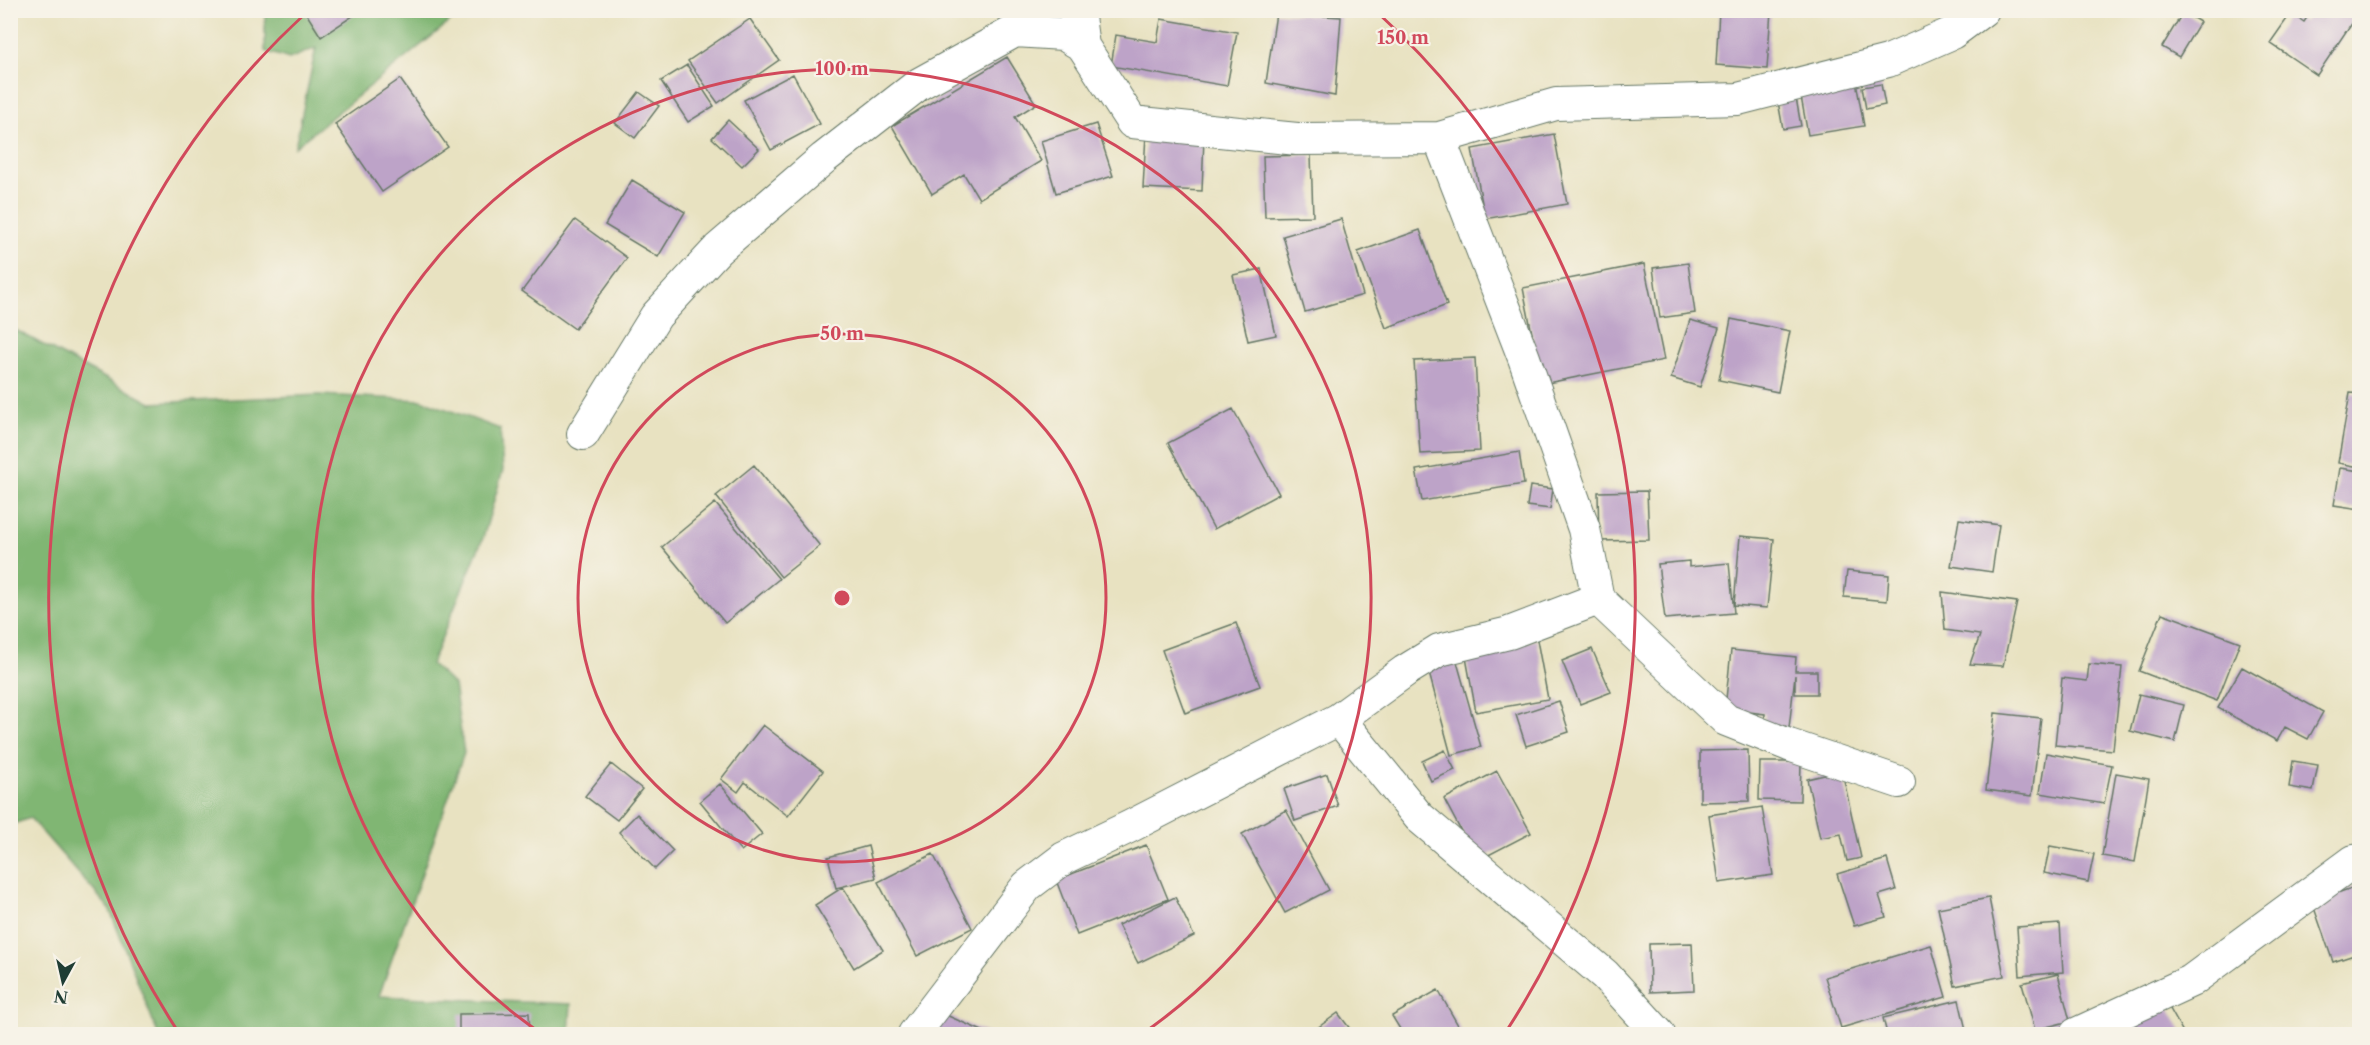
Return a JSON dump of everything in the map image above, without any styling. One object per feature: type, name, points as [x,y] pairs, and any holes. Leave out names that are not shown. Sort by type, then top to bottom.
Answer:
[{"type":"street","points":[[1078,10],[1083,46],[1132,123],[1297,139],[1439,138],[1556,104],[1738,99],[1888,61],[1952,33],[1983,10]]},
{"type":"street","points":[[583,434],[656,316],[718,249],[824,158],[919,84],[1015,31],[1063,34],[1083,46]]},
{"type":"street","points":[[1439,138],[1524,358],[1584,529],[1598,600],[1726,720],[1789,745],[1899,782]]},
{"type":"street","points":[[914,1035],[1027,886],[1064,858],[1339,719],[1405,671],[1439,650],[1509,633],[1598,600]]},
{"type":"street","points":[[1339,719],[1419,817],[1605,975],[1659,1035]]},
{"type":"street","points":[[2076,1035],[2191,981],[2354,861],[2360,860]]},
{"type":"green space","points":[[265,11],[463,11],[295,147],[316,48],[289,59],[265,51]]},
{"type":"green space","points":[[10,327],[151,403],[319,395],[422,400],[500,429],[503,470],[483,538],[431,664],[454,685],[464,753],[379,996],[571,1004],[569,1034],[158,1034],[109,908],[30,818],[11,825]]},
{"type":"building","points":[[304,10],[362,10],[321,37]]},
{"type":"building","points":[[1719,10],[1771,10],[1767,69],[1716,65]]},
{"type":"building","points":[[2312,10],[2350,10],[2357,15],[2317,75],[2270,43],[2291,13],[2304,22]]},
{"type":"building","points":[[2183,12],[2200,22],[2179,57],[2162,47]]},
{"type":"building","points":[[1276,13],[1341,17],[1335,96],[1266,83]]},
{"type":"building","points":[[750,19],[779,60],[718,103],[688,61]]},
{"type":"building","points":[[1161,19],[1237,32],[1227,86],[1111,66],[1116,35],[1157,42]]},
{"type":"building","points":[[1007,57],[1036,104],[1015,117],[1041,161],[979,199],[964,174],[932,194],[892,126]]},
{"type":"building","points":[[687,65],[714,106],[688,122],[661,81]]},
{"type":"building","points":[[793,74],[820,124],[771,150],[744,100]]},
{"type":"building","points":[[1855,76],[1864,126],[1808,135],[1799,86]]},
{"type":"building","points":[[400,79],[448,147],[382,192],[335,124]]},
{"type":"building","points":[[1881,84],[1885,105],[1866,109],[1862,87]]},
{"type":"building","points":[[639,92],[659,106],[635,138],[615,123]]},
{"type":"building","points":[[1795,92],[1801,126],[1783,129],[1777,96]]},
{"type":"building","points":[[728,120],[759,149],[742,166],[712,138]]},
{"type":"building","points":[[1096,124],[1113,176],[1056,193],[1041,141]]},
{"type":"building","points":[[1146,134],[1204,137],[1202,191],[1143,188]]},
{"type":"building","points":[[1554,134],[1567,204],[1485,219],[1472,149]]},
{"type":"building","points":[[1311,155],[1313,216],[1265,217],[1263,156]]},
{"type":"building","points":[[632,180],[685,212],[658,257],[605,225]]},
{"type":"building","points":[[1341,219],[1363,295],[1305,312],[1283,236]]},
{"type":"building","points":[[575,220],[627,258],[575,329],[522,291]]},
{"type":"building","points":[[1420,230],[1447,305],[1386,328],[1358,252]]},
{"type":"building","points":[[1688,263],[1695,313],[1660,318],[1653,268]]},
{"type":"building","points":[[1644,264],[1664,360],[1542,384],[1523,288]]},
{"type":"building","points":[[1261,269],[1276,335],[1248,341],[1233,275]]},
{"type":"building","points":[[1731,319],[1790,331],[1778,392],[1719,380]]},
{"type":"building","points":[[1690,320],[1719,328],[1700,387],[1671,378]]},
{"type":"building","points":[[1475,358],[1480,451],[1420,454],[1414,361]]},
{"type":"building","points":[[2350,393],[2360,394],[2360,467],[2338,463]]},
{"type":"building","points":[[1233,409],[1279,494],[1214,529],[1168,443]]},
{"type":"building","points":[[1519,452],[1524,484],[1422,501],[1416,470]]},
{"type":"building","points":[[754,465],[820,546],[781,577],[716,496]]},
{"type":"building","points":[[2340,468],[2360,471],[2360,509],[2334,505]]},
{"type":"building","points":[[1530,486],[1553,489],[1550,509],[1527,506]]},
{"type":"building","points":[[1647,491],[1649,540],[1599,541],[1598,492]]},
{"type":"building","points":[[715,503],[779,579],[725,623],[662,547]]},
{"type":"building","points":[[1959,519],[1999,525],[1992,572],[1951,566]]},
{"type":"building","points":[[1740,536],[1774,539],[1767,608],[1734,605]]},
{"type":"building","points":[[1689,561],[1689,567],[1729,563],[1734,613],[1665,619],[1658,564]]},
{"type":"building","points":[[1847,571],[1889,575],[1887,601],[1844,597]]},
{"type":"building","points":[[1942,592],[2017,602],[2003,666],[1970,664],[1980,635],[1945,630]]},
{"type":"building","points":[[2162,613],[2240,642],[2217,701],[2139,671]]},
{"type":"building","points":[[1236,623],[1260,686],[1185,713],[1162,650]]},
{"type":"building","points":[[1537,640],[1548,699],[1476,712],[1465,652]]},
{"type":"building","points":[[1592,649],[1611,692],[1580,704],[1562,661]]},
{"type":"building","points":[[1731,650],[1796,657],[1795,671],[1817,671],[1817,694],[1795,694],[1795,675],[1789,728],[1764,726],[1765,714],[1725,709]]},
{"type":"building","points":[[1457,662],[1481,747],[1451,755],[1428,669]]},
{"type":"building","points":[[2089,664],[2122,667],[2113,750],[2055,745],[2062,678],[2087,681]]},
{"type":"building","points":[[2242,667],[2323,712],[2308,739],[2285,727],[2277,741],[2218,708]]},
{"type":"building","points":[[2139,694],[2184,705],[2175,742],[2130,731]]},
{"type":"building","points":[[1559,701],[1569,732],[1526,746],[1516,715]]},
{"type":"building","points":[[1995,713],[2041,718],[2032,796],[1986,790]]},
{"type":"building","points":[[763,725],[823,771],[788,816],[745,782],[738,792],[721,779]]},
{"type":"building","points":[[1445,750],[1455,770],[1431,781],[1422,761]]},
{"type":"building","points":[[1748,750],[1749,801],[1700,802],[1700,751]]},
{"type":"building","points":[[2046,753],[2112,765],[2104,804],[2040,793]]},
{"type":"building","points":[[2293,761],[2318,765],[2313,791],[2289,787]]},
{"type":"building","points":[[1760,762],[1801,762],[1800,801],[1759,800]]},
{"type":"building","points":[[611,764],[642,789],[617,820],[585,796]]},
{"type":"building","points":[[1497,771],[1531,833],[1477,861],[1444,799]]},
{"type":"building","points":[[1842,771],[1861,858],[1847,861],[1841,834],[1820,838],[1807,779]]},
{"type":"building","points":[[2116,773],[2149,779],[2135,862],[2102,856]]},
{"type":"building","points":[[1327,774],[1338,806],[1295,821],[1284,789]]},
{"type":"building","points":[[720,784],[762,834],[741,851],[700,801]]},
{"type":"building","points":[[1762,807],[1773,875],[1719,883],[1709,815]]},
{"type":"building","points":[[1286,810],[1329,890],[1285,913],[1242,834]]},
{"type":"building","points":[[637,814],[673,851],[655,869],[619,832]]},
{"type":"building","points":[[1146,845],[1168,899],[1077,935],[1056,880]]},
{"type":"building","points":[[868,846],[876,878],[836,888],[828,857]]},
{"type":"building","points":[[2050,846],[2094,854],[2088,882],[2044,873]]},
{"type":"building","points":[[933,854],[972,928],[917,956],[878,882]]},
{"type":"building","points":[[1887,859],[1896,890],[1879,895],[1886,917],[1854,926],[1837,874]]},
{"type":"building","points":[[2360,885],[2360,953],[2333,962],[2312,902]]},
{"type":"building","points":[[843,887],[883,950],[854,968],[815,905]]},
{"type":"building","points":[[1175,897],[1194,936],[1138,963],[1118,925]]},
{"type":"building","points":[[1989,898],[2004,976],[1955,986],[1938,908]]},
{"type":"building","points":[[2060,924],[2063,972],[2020,976],[2017,927]]},
{"type":"building","points":[[1692,943],[1694,990],[1650,992],[1649,944]]},
{"type":"building","points":[[1931,945],[1946,997],[1841,1028],[1825,977]]},
{"type":"building","points":[[2058,974],[2070,1021],[2035,1030],[2022,983]]},
{"type":"building","points":[[1438,990],[1463,1034],[1403,1034],[1392,1016]]},
{"type":"building","points":[[1959,1000],[1967,1034],[1887,1034],[1883,1018]]},
{"type":"building","points":[[2165,1000],[2184,1034],[2100,1034]]},
{"type":"building","points":[[937,1011],[989,1034],[926,1034]]},
{"type":"building","points":[[529,1013],[530,1034],[459,1034],[459,1014]]},
{"type":"building","points":[[1338,1013],[1354,1034],[1309,1034]]}]
